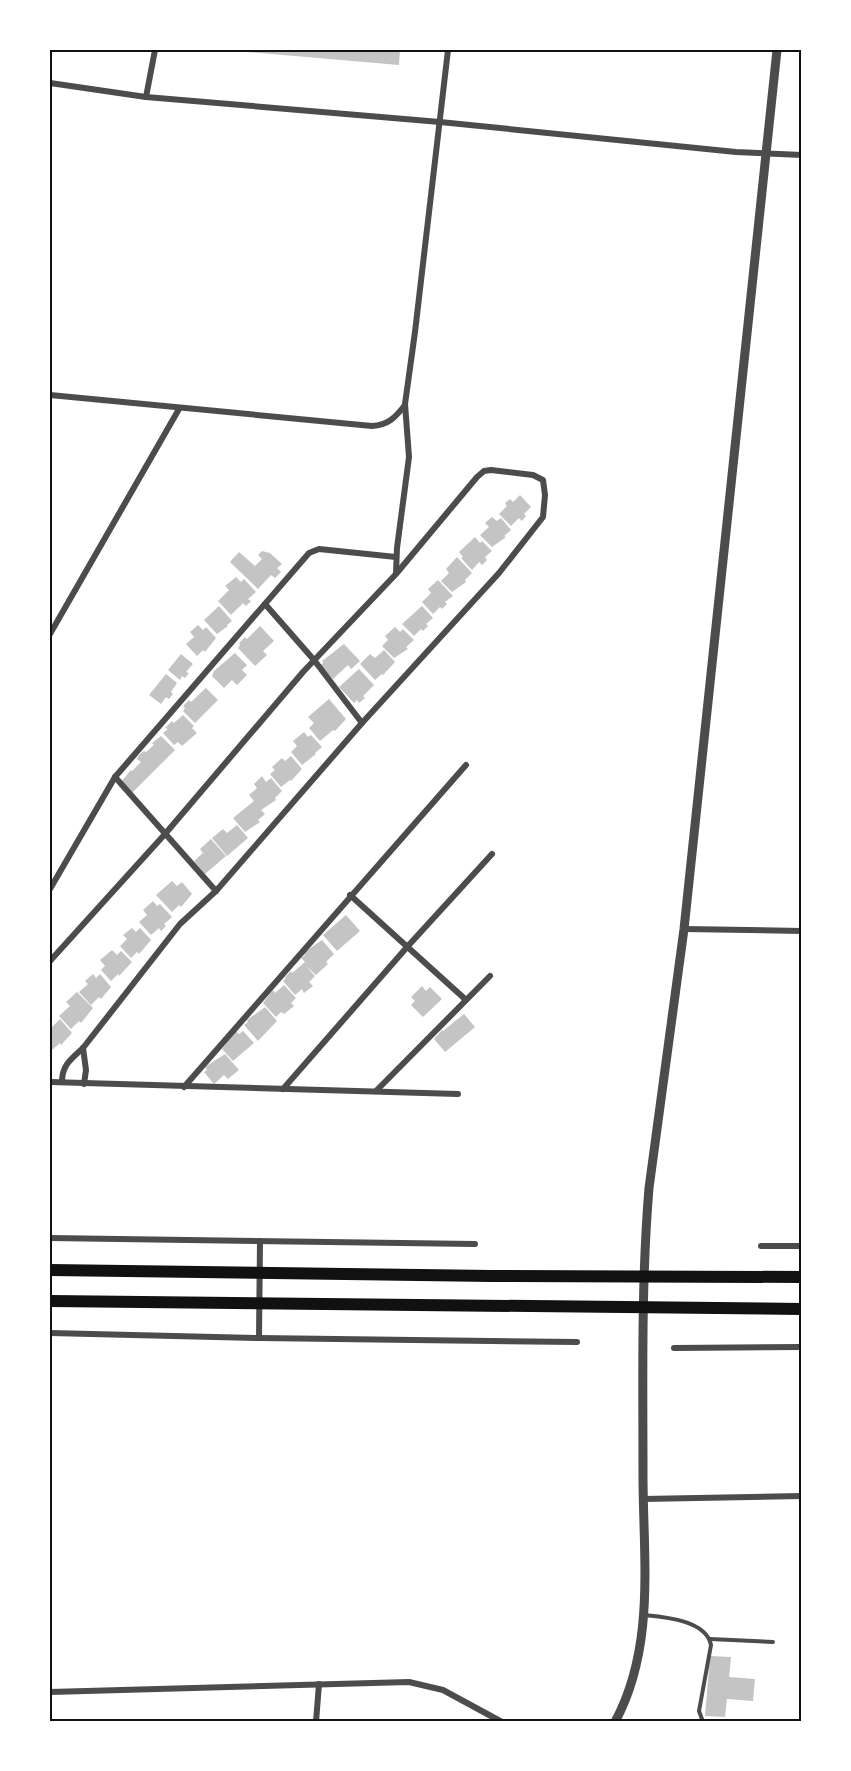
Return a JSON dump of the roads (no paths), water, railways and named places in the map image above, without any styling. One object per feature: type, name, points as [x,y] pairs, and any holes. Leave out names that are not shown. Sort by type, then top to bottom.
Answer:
[{"type":"main road","points":[[50,1270],[801,1277]]},
{"type":"main road","points":[[50,1300],[801,1309]]},
{"type":"street","points":[[146,97],[155,50]]},
{"type":"street","points":[[396,574],[396,557],[409,458],[405,404],[448,50]]},
{"type":"street","points":[[615,1722],[626,1702],[635,1670],[644,1615],[643,1307],[649,1188],[684,929],[777,50]]},
{"type":"street","points":[[50,83],[146,97],[440,122],[767,154],[801,155]]},
{"type":"street","points":[[50,395],[372,426],[386,424],[405,404]]},
{"type":"street","points":[[50,634],[179,409]]},
{"type":"street","points":[[50,962],[165,834],[314,660],[396,574],[477,477],[484,471],[490,470],[533,475],[541,479],[545,490],[543,517],[499,573],[362,723],[216,891],[180,924],[83,1048],[66,1064],[62,1072],[62,1082]]},
{"type":"street","points":[[50,889],[115,777],[300,562],[314,550],[396,557]]},
{"type":"street","points":[[265,604],[314,660],[362,723]]},
{"type":"street","points":[[184,1087],[466,765]]},
{"type":"street","points":[[115,777],[216,891]]},
{"type":"street","points":[[283,1089],[408,945],[492,854]]},
{"type":"street","points":[[350,895],[408,945],[465,999]]},
{"type":"street","points":[[684,929],[801,931]]},
{"type":"street","points":[[376,1091],[490,976]]},
{"type":"street","points":[[83,1048],[86,1070],[84,1084]]},
{"type":"street","points":[[50,1082],[458,1094]]},
{"type":"street","points":[[50,1238],[475,1244]]},
{"type":"street","points":[[259,1338],[260,1240]]},
{"type":"street","points":[[761,1245],[801,1246]]},
{"type":"street","points":[[50,1333],[577,1342]]},
{"type":"street","points":[[674,1348],[801,1347]]},
{"type":"street","points":[[643,1499],[801,1496]]},
{"type":"street","points":[[50,1692],[410,1682],[433,1686],[502,1722]]},
{"type":"street","points":[[316,1722],[319,1684]]},
{"type":"lane","points":[[644,1615],[690,1624],[704,1632],[710,1639],[711,1645],[699,1711],[704,1722]]},
{"type":"lane","points":[[710,1639],[773,1642]]}]
